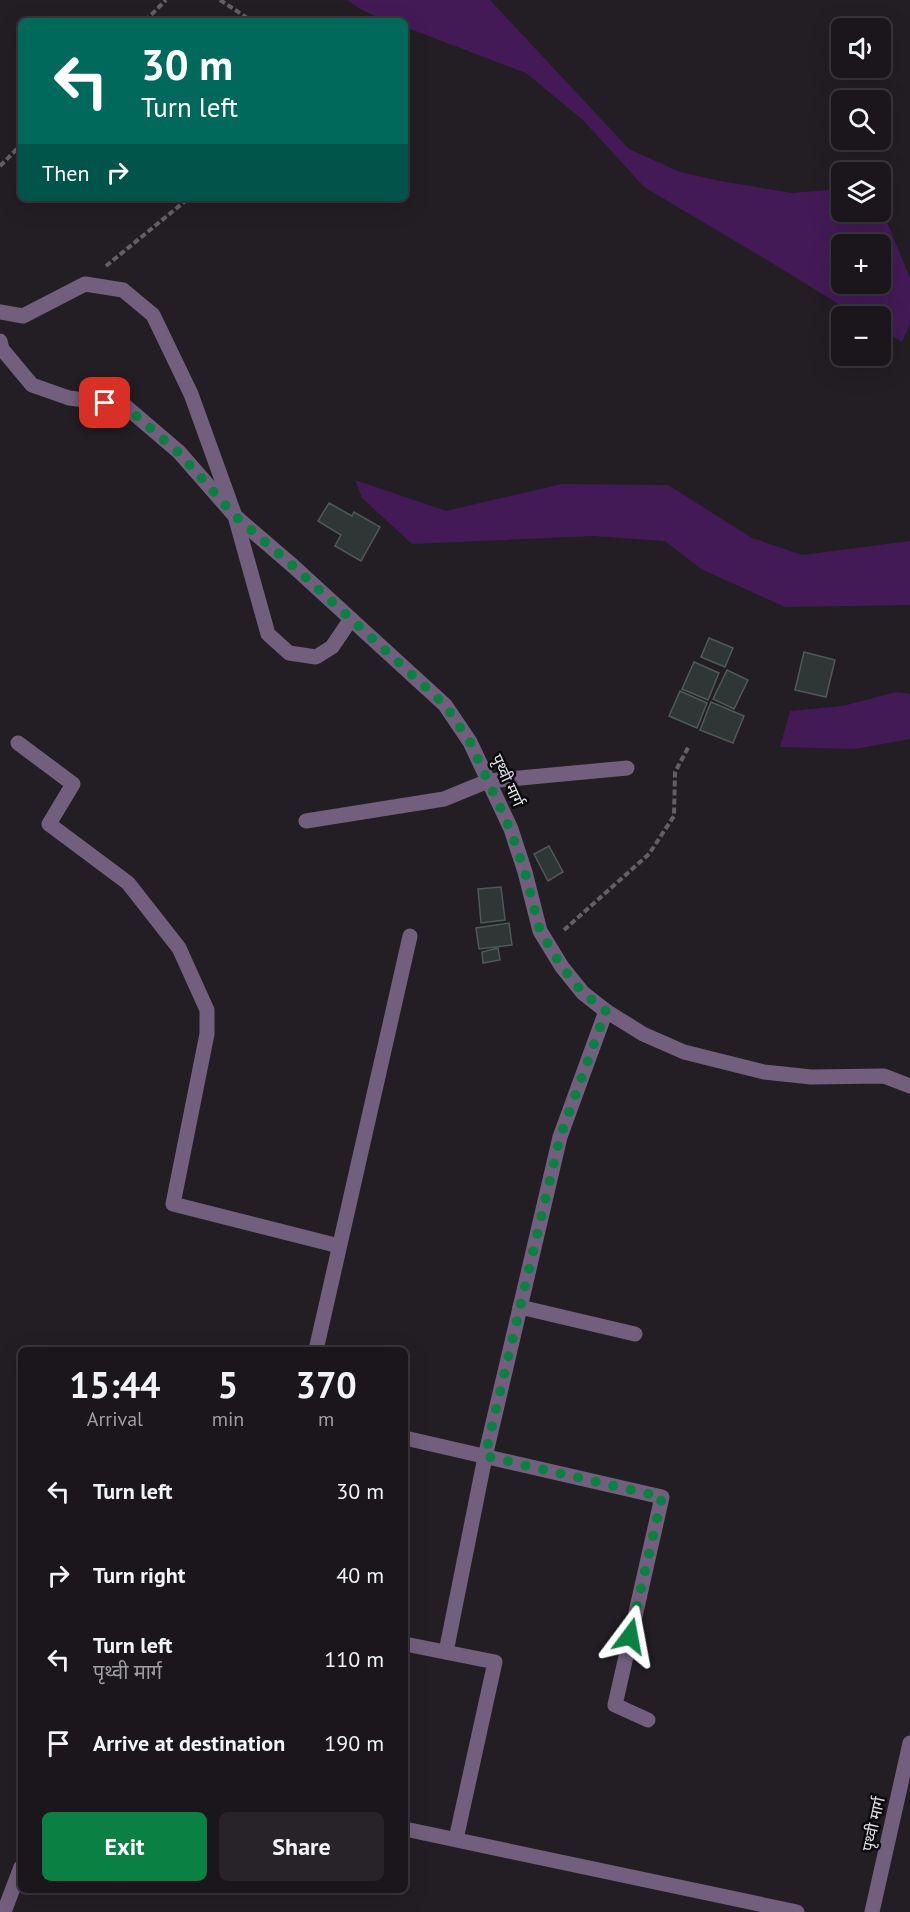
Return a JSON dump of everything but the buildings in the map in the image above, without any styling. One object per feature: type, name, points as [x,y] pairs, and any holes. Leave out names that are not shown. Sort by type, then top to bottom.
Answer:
[{"type":"street","points":[[0,312],[23,316],[85,284],[123,290],[153,315],[191,394],[235,516],[268,634],[289,653],[316,657],[332,646],[351,619]]},
{"type":"street","name":"पृथ्वी मार्ग","points":[[0,341],[2,350],[32,385],[69,398],[124,405],[179,453],[235,516],[445,705],[470,742],[510,829],[525,872],[540,931],[562,967],[583,993],[606,1011],[643,1034],[684,1052],[764,1072],[811,1077],[884,1076],[910,1086]]},
{"type":"street","points":[[18,743],[73,784],[49,824],[128,883],[179,948],[207,1010],[207,1034],[173,1204],[339,1246]]},
{"type":"street","points":[[306,821],[444,799],[488,781],[627,768]]},
{"type":"street","points":[[317,1347],[410,936]]},
{"type":"street","points":[[446,1652],[485,1456],[560,1137],[606,1011]]},
{"type":"street","points":[[520,1306],[635,1334]]},
{"type":"street","points":[[408,1439],[662,1497],[615,1705],[648,1720]]},
{"type":"street","points":[[408,1645],[495,1662],[456,1839]]},
{"type":"street","name":"पृथ्वी मार्ग","points":[[872,1912],[910,1747]]},
{"type":"street","points":[[408,1829],[797,1912]]},
{"type":"street","points":[[4,1912],[18,1875]]},
{"type":"path","points":[[148,18],[166,0]]},
{"type":"path","points":[[220,0],[247,18]]},
{"type":"path","points":[[0,166],[18,148]]},
{"type":"path","points":[[85,284],[185,201]]},
{"type":"path","points":[[549,945],[649,854],[674,816],[675,772],[689,746]]},
{"type":"shaded area","points":[[348,0],[490,0],[629,149],[680,172],[720,181],[792,193],[831,190],[831,222],[887,222],[910,278],[910,324],[902,342],[891,335],[891,306],[842,306],[644,187],[584,121],[526,73],[408,28],[408,18],[375,16]]},
{"type":"shaded area","points":[[355,480],[446,511],[562,484],[668,485],[752,538],[802,555],[910,541],[910,605],[785,607],[701,569],[665,541],[593,536],[412,544],[362,498]]},
{"type":"shaded area","points":[[896,692],[910,694],[910,739],[855,749],[780,747],[790,711],[843,706]]},
{"type":"route","points":[[105,403],[124,405],[179,453],[235,516],[445,705],[470,742],[510,829],[525,872],[540,931],[562,967],[583,993],[606,1011],[560,1137],[485,1456],[662,1497],[630,1636]]}]
